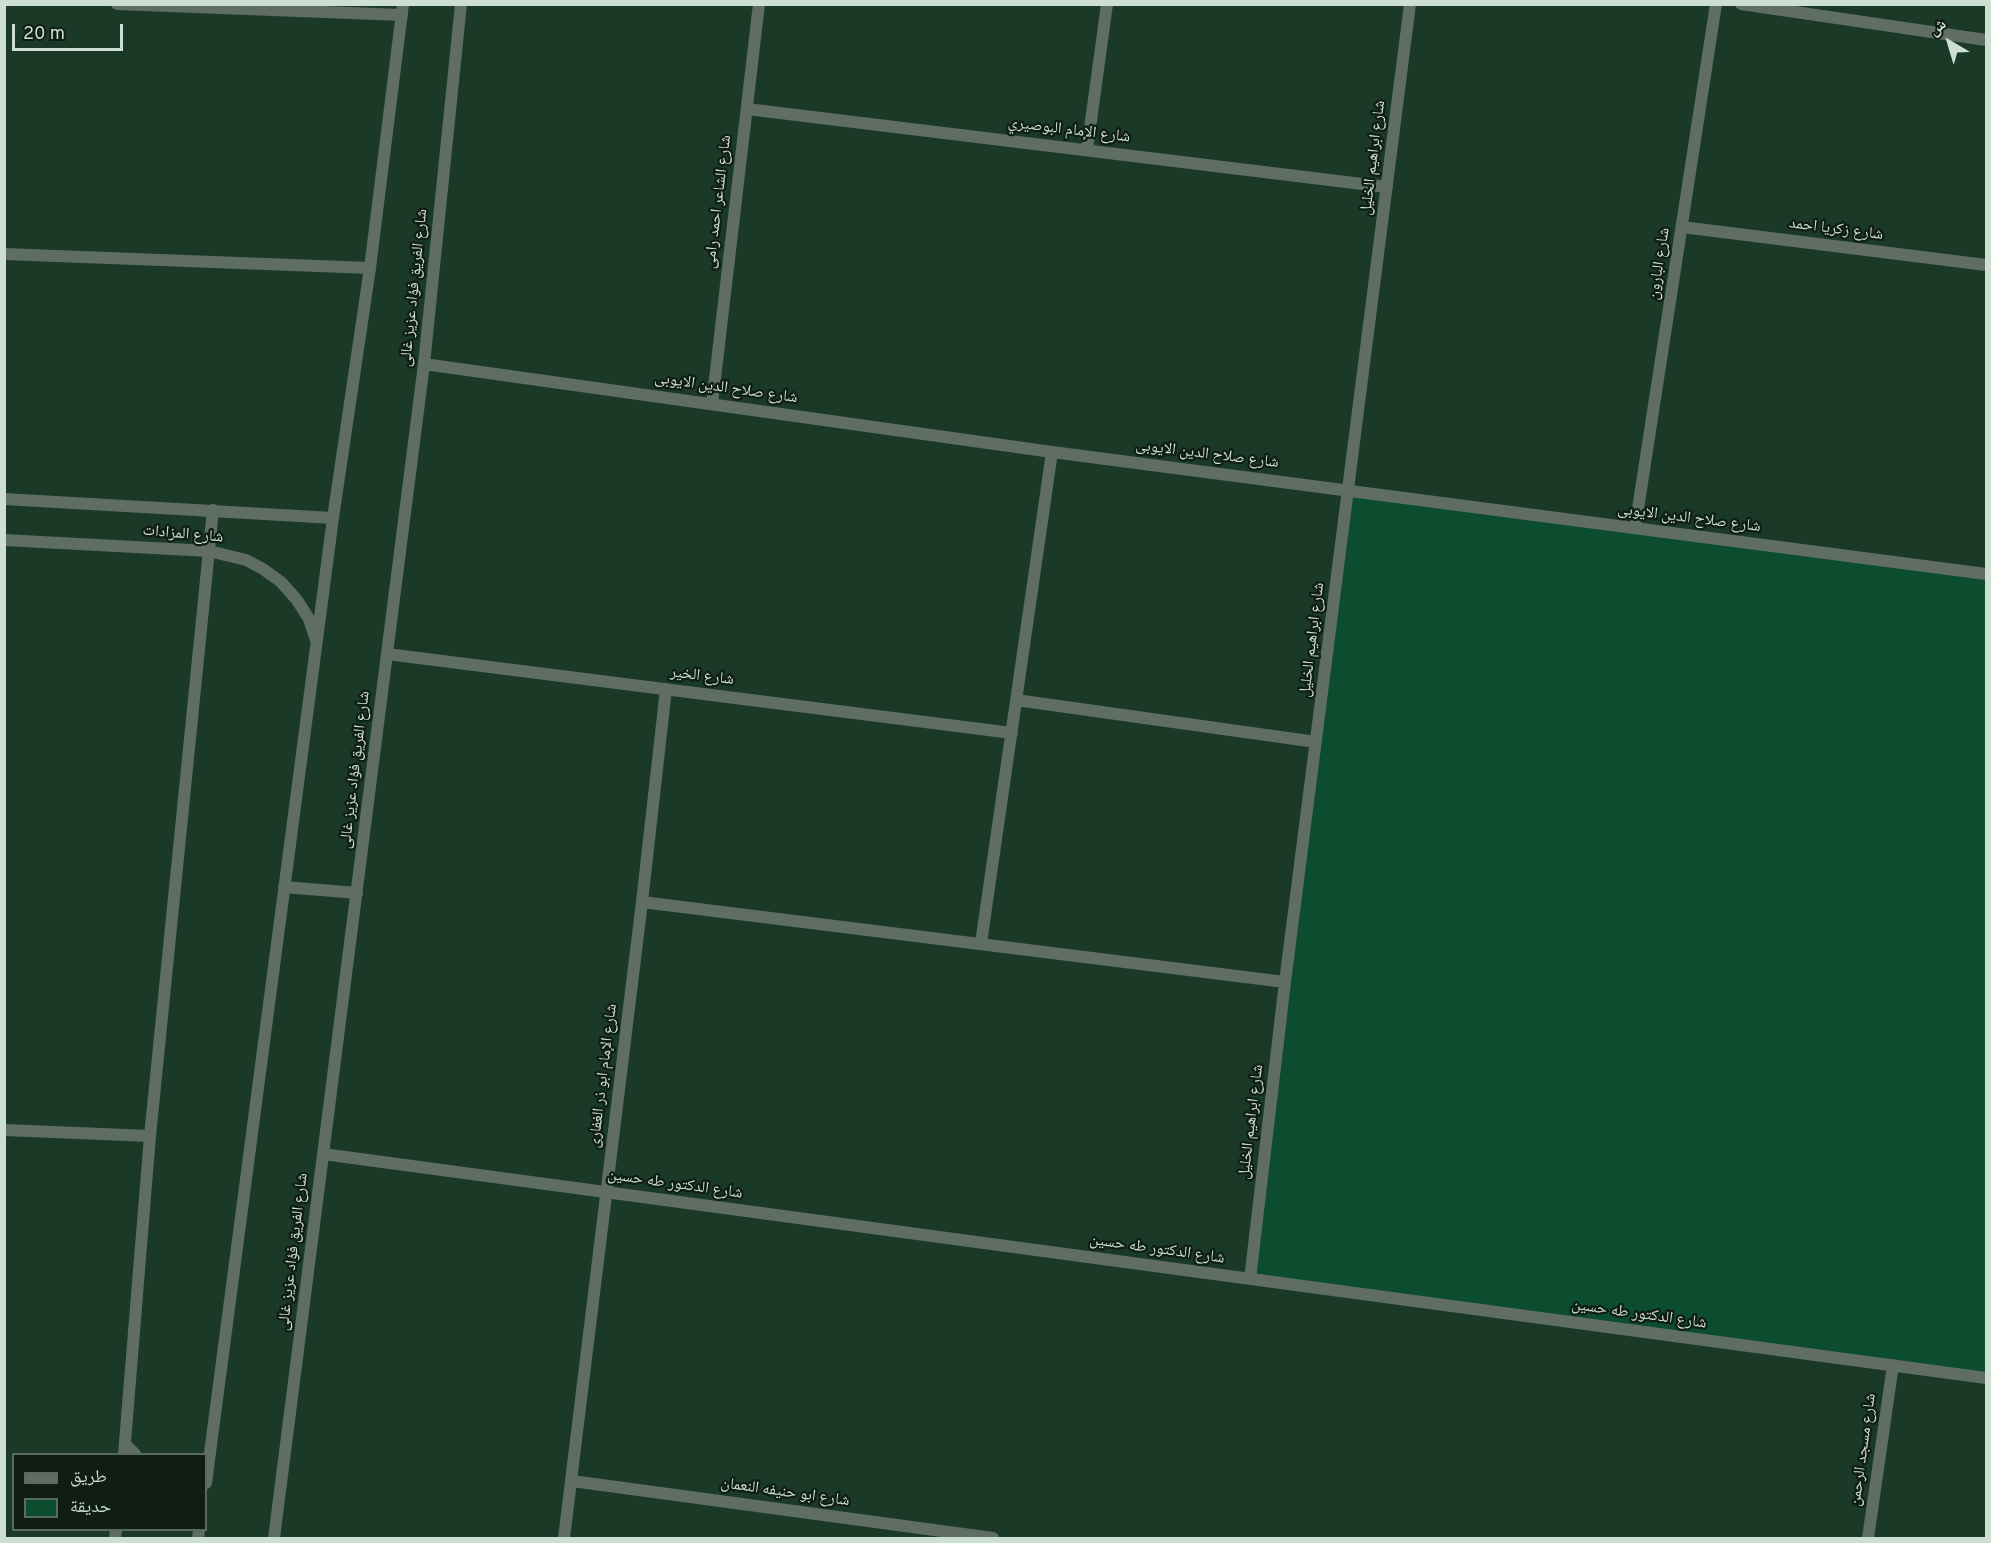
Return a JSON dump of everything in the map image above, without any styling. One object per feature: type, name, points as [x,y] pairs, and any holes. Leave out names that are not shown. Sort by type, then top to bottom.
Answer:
[{"type":"street","points":[[117,4],[403,10],[370,268],[333,518],[207,1476]]},
{"type":"street","name":"شارع الفريق فؤاد عزيز غالى","points":[[274,1539],[424,364],[461,4]]},
{"type":"street","name":"شارع الشاعر احمد رامى","points":[[712,404],[759,4]]},
{"type":"street","points":[[1087,150],[1107,4]]},
{"type":"street","name":"شارع ابراهيم الخليل","points":[[1250,1279],[1285,982],[1410,4]]},
{"type":"street","name":"شارع البارون","points":[[1635,528],[1716,4]]},
{"type":"street","points":[[1740,4],[1986,40]]},
{"type":"street","name":"شارع الإمام البوصيري","points":[[747,109],[1387,187]]},
{"type":"street","name":"شارع زكريا احمد","points":[[1682,227],[1986,265]]},
{"type":"street","points":[[4,254],[370,268]]},
{"type":"street","name":"شارع صلاح الدين الايوبى","points":[[424,364],[1052,452],[1986,574]]},
{"type":"street","points":[[981,943],[1052,452]]},
{"type":"street","name":"شارع المزادات","points":[[4,499],[333,518]]},
{"type":"street","points":[[125,1449],[150,1136],[213,510]]},
{"type":"street","name":"شارع المزادات","points":[[4,540],[209,551],[246,560],[281,582],[297,600],[309,620],[317,641]]},
{"type":"street","name":"شارع الخير","points":[[387,654],[1012,733]]},
{"type":"street","name":"شارع الإمام ابو ذر الغفارى","points":[[564,1539],[666,689]]},
{"type":"street","points":[[1016,700],[1316,742]]},
{"type":"street","points":[[285,887],[357,893]]},
{"type":"street","points":[[642,902],[1285,982]]},
{"type":"street","points":[[4,1130],[150,1136]]},
{"type":"street","name":"شارع الدكتور طه حسين","points":[[323,1154],[1986,1378]]},
{"type":"street","name":"شارع مسجد الرحمن","points":[[1869,1539],[1893,1365]]},
{"type":"street","name":"شارع ابو حنيفه النعمان","points":[[572,1481],[993,1539]]},
{"type":"green space","points":[[1348,490],[1986,574],[1986,1378],[1250,1279]]}]
